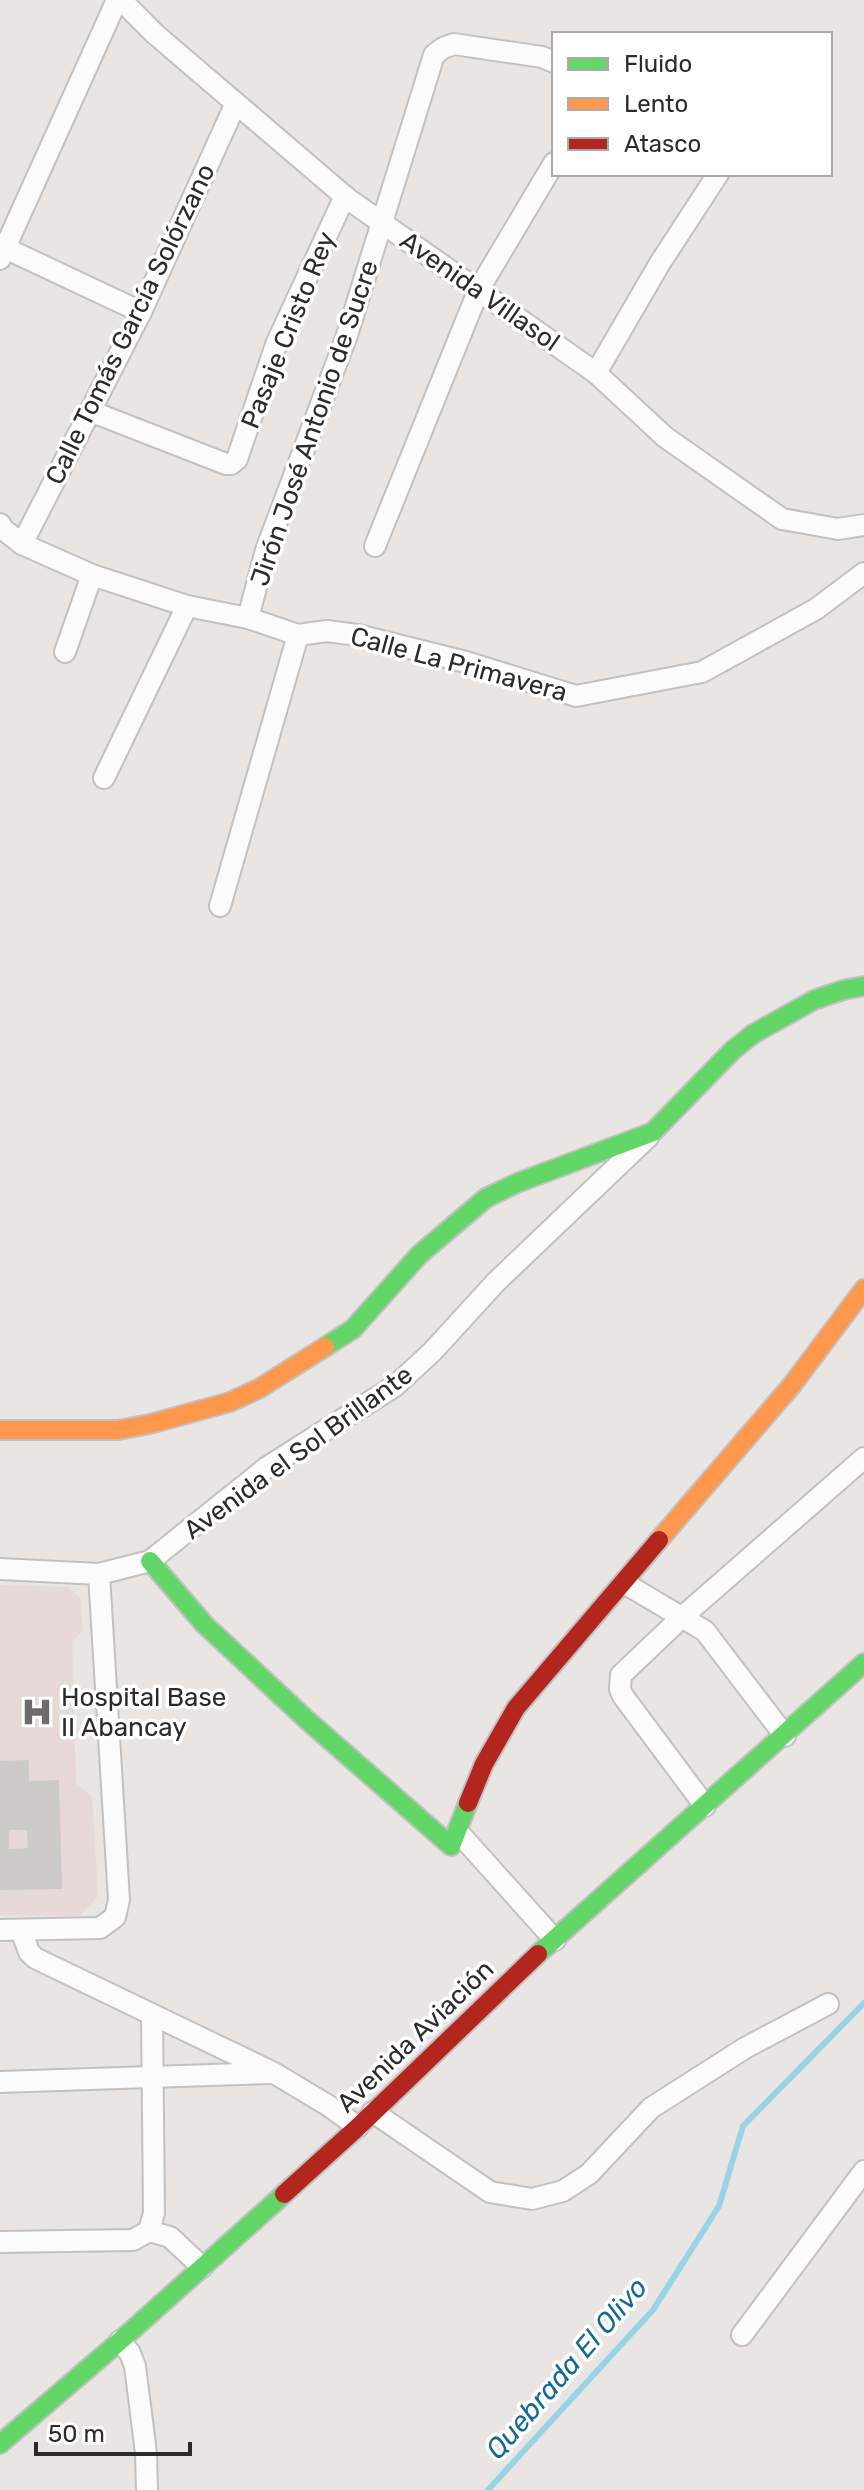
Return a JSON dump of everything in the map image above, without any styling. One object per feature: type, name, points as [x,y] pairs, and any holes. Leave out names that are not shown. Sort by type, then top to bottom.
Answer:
[{"type":"street","name":"Avenida Villasol","points":[[119,0],[345,196],[596,373],[665,437],[782,519],[838,529],[864,525]]},
{"type":"street","points":[[119,0],[3,243],[141,312]]},
{"type":"street","name":"Jirón José Antonio de Sucre","points":[[248,618],[266,550],[347,335],[434,55],[454,44],[552,61]]},
{"type":"street","name":"Calle Tomás García Solórzano","points":[[22,544],[141,312],[236,103]]},
{"type":"street","points":[[375,546],[479,289],[552,166]]},
{"type":"street","points":[[596,373],[660,263],[717,176]]},
{"type":"street","name":"Pasaje Cristo Rey","points":[[90,411],[226,464],[237,459],[277,342],[345,196]]},
{"type":"street","name":"Calle La Primavera","points":[[0,524],[22,544],[92,575],[187,606],[248,618],[298,635],[327,631],[357,635],[466,662],[576,696],[702,672],[816,609],[864,573]]},
{"type":"street","points":[[65,652],[92,575]]},
{"type":"street","points":[[104,778],[187,606]]},
{"type":"street","points":[[220,906],[298,635]]},
{"type":"street","points":[[0,1430],[118,1430],[230,1402],[260,1388],[353,1329],[419,1255],[486,1198],[517,1183],[653,1132],[732,1051],[753,1034],[814,1000],[864,986]]},
{"type":"street","name":"Avenida el Sol Brillante","points":[[0,1569],[99,1574],[150,1561],[266,1468],[395,1386],[432,1352],[496,1282],[653,1132]]},
{"type":"street","points":[[150,1561],[204,1624],[307,1720],[451,1846],[484,1764],[516,1708],[792,1385],[864,1289]]},
{"type":"street","points":[[705,1806],[620,1689],[621,1675],[681,1618],[864,1458]]},
{"type":"street","points":[[0,1930],[100,1928],[115,1917],[119,1900],[99,1574]]},
{"type":"street","points":[[624,1583],[705,1631],[785,1736]]},
{"type":"street","name":"Avenida Aviación","points":[[0,2444],[120,2341],[358,2127],[505,1984],[864,1663]]},
{"type":"street","points":[[458,1832],[555,1940]]},
{"type":"street","points":[[21,1930],[29,1952],[35,1958],[274,2073],[358,2127]]},
{"type":"street","points":[[373,2112],[490,2192],[532,2199],[563,2191],[589,2174],[651,2108],[745,2048],[828,2004]]},
{"type":"street","points":[[0,2242],[133,2240],[149,2231],[154,2213],[152,2016]]},
{"type":"street","points":[[0,2082],[274,2073]]},
{"type":"street","points":[[742,2335],[864,2171]]},
{"type":"street","points":[[149,2231],[170,2237],[202,2267]]},
{"type":"street","points":[[120,2341],[130,2353],[135,2366],[146,2453],[147,2490]]},
{"type":"shaded area","name":"Hospital Base II Abancay","points":[[0,1585],[68,1587],[80,1598],[83,1630],[72,1642],[76,1783],[92,1797],[98,1896],[79,1916],[0,1915]]},
{"type":"building","points":[[29,1760],[29,1781],[59,1780],[62,1889],[0,1890],[0,1761]],"holes":[[[9,1830],[27,1830],[28,1848],[9,1849]]]},
{"type":"waterway","name":"Quebrada El Olivo","points":[[488,2490],[653,2310],[719,2206],[743,2126],[864,2003]]},
{"type":"traffic: fast","points":[[325,1347],[353,1329],[419,1255],[486,1198],[517,1183],[653,1132],[732,1051],[753,1034],[814,1000],[864,986]]},
{"type":"traffic: fast","points":[[150,1561],[204,1624],[307,1720],[451,1846],[468,1803]]},
{"type":"traffic: fast","points":[[538,1954],[864,1663]]},
{"type":"traffic: fast","points":[[0,2444],[284,2194]]},
{"type":"traffic: slow","points":[[659,1540],[792,1385],[864,1289]]},
{"type":"traffic: slow","points":[[0,1430],[118,1430],[150,1424],[230,1402],[260,1388],[325,1347]]},
{"type":"traffic: jam","points":[[468,1803],[484,1764],[516,1708],[659,1540]]},
{"type":"traffic: jam","points":[[284,2194],[538,1954]]},
{"type":"place","name":"Hospital Base II Abancay","points":[[37,1712]]}]
